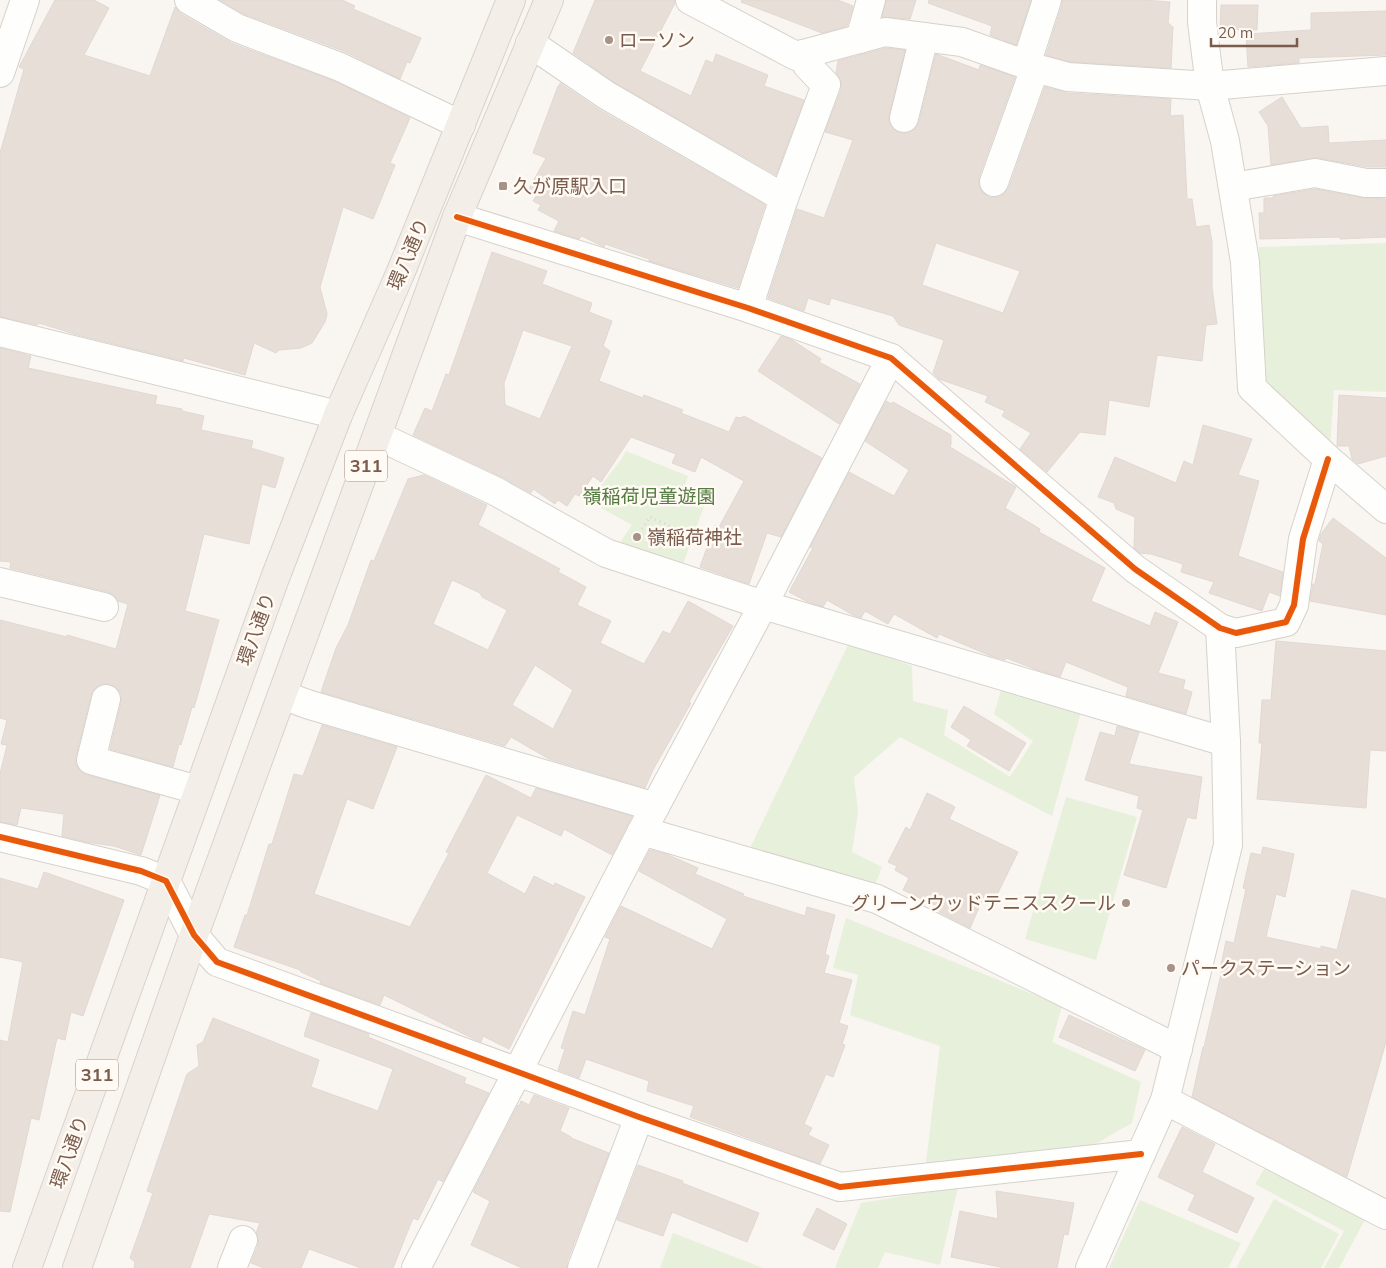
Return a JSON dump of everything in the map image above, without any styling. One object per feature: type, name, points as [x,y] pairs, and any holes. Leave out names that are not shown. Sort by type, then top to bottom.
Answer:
[{"type":"main road","name":"環八通り","points":[[27,1268],[275,578],[338,415],[400,274],[511,0]]},
{"type":"main road","name":"環八通り","points":[[77,1268],[194,935],[458,217],[549,0]]},
{"type":"street","points":[[0,73],[7,29],[25,0]]},
{"type":"street","points":[[189,0],[237,28],[340,67],[461,125]]},
{"type":"street","points":[[690,0],[796,56],[884,32],[962,42],[1068,77],[1210,86],[1386,71]]},
{"type":"street","points":[[860,39],[871,0]]},
{"type":"street","points":[[994,182],[1030,66],[1047,0]]},
{"type":"street","points":[[1202,0],[1202,22],[1210,86],[1225,141],[1246,262],[1252,388],[1328,459],[1386,509]]},
{"type":"street","points":[[904,118],[924,37]]},
{"type":"street","points":[[530,43],[606,95],[784,198]]},
{"type":"street","points":[[748,308],[784,198],[826,85],[807,64],[803,54]]},
{"type":"street","points":[[1233,187],[1315,173],[1366,183],[1386,183]]},
{"type":"street","points":[[458,217],[748,308],[892,358],[1135,569],[1220,628],[1236,633],[1286,622],[1294,605],[1303,539],[1328,459]]},
{"type":"street","points":[[0,332],[338,415]]},
{"type":"street","points":[[416,1268],[642,831],[892,358]]},
{"type":"street","points":[[378,436],[495,491],[606,553],[763,605],[1226,742]]},
{"type":"street","points":[[0,582],[104,607]]},
{"type":"street","points":[[1090,1268],[1165,1100],[1228,845],[1226,742],[1220,628]]},
{"type":"street","points":[[282,695],[310,706],[655,807]]},
{"type":"street","points":[[106,698],[90,760],[198,790]]},
{"type":"street","points":[[642,831],[877,899],[1178,1049]]},
{"type":"street","points":[[0,837],[141,871],[166,881],[194,935],[217,962],[639,1117],[840,1186],[1141,1154]]},
{"type":"street","points":[[1165,1100],[1386,1214]]},
{"type":"street","points":[[582,1268],[639,1117]]},
{"type":"street","points":[[232,1268],[243,1240]]},
{"type":"path","points":[[639,534],[650,517],[683,532],[678,550]]},
{"type":"green space","points":[[1386,243],[1386,392],[1334,390],[1330,446],[1263,389],[1259,247]]},
{"type":"green space","name":"嶺稲荷児童遊園","points":[[626,451],[688,476],[682,494],[705,503],[682,567],[619,544],[632,525],[589,501]]},
{"type":"green space","points":[[849,643],[912,666],[913,701],[948,710],[944,735],[1010,777],[1033,741],[994,714],[1002,687],[1081,712],[1052,816],[900,737],[854,777],[858,812],[852,852],[882,867],[873,890],[749,850]]},
{"type":"green space","points":[[1066,797],[1137,817],[1096,960],[1025,939]]},
{"type":"green space","points":[[846,918],[1062,1006],[1052,1042],[1141,1082],[1132,1123],[1087,1149],[925,1171],[940,1046],[850,1015],[858,975],[833,968]]},
{"type":"green space","points":[[1267,1165],[1368,1214],[1339,1268],[1324,1268],[1344,1231],[1255,1184]]},
{"type":"green space","points":[[958,1187],[940,1265],[885,1252],[878,1268],[835,1268],[861,1203]]},
{"type":"green space","points":[[1274,1199],[1339,1234],[1321,1268],[1236,1268]]},
{"type":"green space","points":[[1140,1200],[1241,1243],[1228,1268],[1109,1268]]},
{"type":"green space","points":[[673,1233],[763,1268],[660,1268]]},
{"type":"building","points":[[55,0],[94,0],[109,8],[84,55],[150,76],[175,7],[181,14],[231,43],[334,81],[410,118],[390,163],[395,165],[373,219],[343,207],[320,287],[327,314],[325,322],[312,343],[301,348],[279,350],[276,353],[254,343],[245,375],[184,358],[183,361],[78,335],[39,323],[38,325],[0,317],[0,153],[24,69],[19,67]]},
{"type":"building","points":[[220,0],[342,0],[355,6],[353,9],[421,38],[410,63],[407,62],[400,79],[346,52],[244,14]]},
{"type":"building","points":[[595,0],[674,0],[675,3],[640,71],[691,96],[706,60],[713,63],[716,54],[768,75],[764,86],[804,100],[776,175],[614,82],[573,53]]},
{"type":"building","points":[[742,0],[838,0],[853,6],[847,26],[822,33],[741,2]]},
{"type":"building","points":[[886,0],[916,0],[910,19],[882,17]]},
{"type":"building","points":[[929,0],[1031,0],[1016,45],[990,35],[992,26],[928,3]]},
{"type":"building","points":[[1062,0],[1144,0],[1170,2],[1168,23],[1173,27],[1171,68],[1071,62],[1046,55]]},
{"type":"building","points":[[1221,5],[1258,5],[1257,30],[1220,29]]},
{"type":"building","points":[[1386,11],[1386,55],[1299,58],[1299,63],[1248,67],[1246,34],[1311,30],[1311,13]]},
{"type":"building","points":[[886,48],[905,50],[889,115],[889,122],[893,129],[901,133],[908,133],[915,129],[919,122],[936,54],[979,70],[980,65],[1015,77],[979,177],[982,192],[989,197],[1004,194],[1009,187],[1045,87],[1067,93],[1171,99],[1170,116],[1183,115],[1187,199],[1192,199],[1196,227],[1209,225],[1212,242],[1212,288],[1217,324],[1206,325],[1202,361],[1157,355],[1149,407],[1109,400],[1105,435],[1080,432],[1047,472],[1020,449],[1031,433],[1002,416],[1005,411],[985,402],[988,396],[939,379],[933,373],[944,340],[899,325],[893,316],[831,298],[829,305],[808,298],[804,311],[768,298],[797,209],[824,218],[853,140],[825,132],[841,90],[841,81],[836,73],[838,61]],"holes":[[[936,243],[1020,271],[1003,313],[922,285]]]},
{"type":"building","points":[[560,83],[598,109],[765,205],[738,288],[649,261],[649,259],[605,244],[604,247],[582,236],[579,239],[554,231],[559,221],[538,210],[541,205],[533,201],[537,194],[529,189],[546,158],[533,153]]},
{"type":"building","points":[[1282,97],[1301,128],[1328,126],[1329,143],[1386,140],[1386,167],[1368,167],[1318,158],[1271,165],[1268,126],[1259,112]]},
{"type":"building","points":[[1315,189],[1363,198],[1386,199],[1386,237],[1260,239],[1259,213],[1264,213],[1264,198],[1273,198],[1273,196]]},
{"type":"building","points":[[492,252],[547,271],[542,284],[592,303],[589,312],[612,321],[603,346],[610,351],[599,381],[643,398],[644,395],[683,410],[681,413],[729,432],[736,417],[741,418],[744,416],[822,458],[781,537],[767,533],[749,584],[700,567],[715,525],[719,527],[744,481],[701,457],[695,472],[672,463],[676,454],[631,437],[601,482],[593,476],[579,496],[575,494],[567,506],[558,500],[555,504],[533,489],[531,493],[502,477],[413,435],[425,408],[432,411],[446,374],[449,375]],"holes":[[[523,330],[572,346],[540,419],[505,405],[504,383]]]},
{"type":"building","points":[[781,336],[792,340],[821,359],[819,362],[860,384],[839,424],[758,371]]},
{"type":"building","points":[[0,348],[31,356],[28,368],[157,396],[155,404],[182,409],[182,411],[204,416],[201,430],[253,441],[251,448],[284,458],[275,488],[262,484],[249,544],[204,534],[185,611],[219,620],[194,708],[192,707],[173,767],[110,749],[121,703],[121,694],[116,687],[110,684],[102,684],[95,688],[91,695],[76,756],[76,764],[80,771],[87,775],[160,795],[141,855],[114,846],[62,836],[64,814],[21,808],[17,825],[0,822],[0,774],[7,745],[1,744],[7,720],[0,718],[0,620],[67,637],[67,635],[116,649],[128,604],[118,601],[114,595],[108,592],[10,568],[11,562],[0,561]]},
{"type":"building","points":[[1339,395],[1386,398],[1386,456],[1358,464],[1352,459],[1349,446],[1337,446]]},
{"type":"building","points":[[886,401],[892,404],[893,402],[951,435],[950,447],[1016,487],[1005,508],[1040,529],[1039,532],[1105,568],[1091,601],[1150,626],[1155,612],[1178,622],[1158,673],[1185,680],[1183,689],[1192,692],[1186,714],[1126,696],[1128,687],[1066,662],[1060,677],[1006,658],[1005,660],[991,656],[939,634],[937,638],[894,614],[888,624],[865,611],[861,618],[827,600],[823,607],[789,592],[813,548],[810,547],[849,472],[894,496],[909,470],[865,441]]},
{"type":"building","points":[[1203,425],[1252,439],[1238,475],[1259,481],[1238,556],[1283,572],[1280,596],[1269,592],[1262,611],[1209,593],[1214,582],[1181,572],[1183,564],[1151,554],[1140,553],[1134,548],[1135,517],[1116,509],[1114,503],[1098,497],[1115,457],[1176,483],[1184,461],[1193,465]]},
{"type":"building","points":[[424,475],[487,505],[478,525],[560,569],[558,572],[586,587],[577,605],[611,621],[600,643],[644,664],[663,631],[670,634],[688,601],[733,626],[689,702],[691,703],[653,770],[645,788],[549,759],[511,737],[505,746],[321,692],[336,648],[348,625],[371,560],[374,561],[408,479]],"holes":[[[452,580],[480,593],[482,597],[507,610],[488,650],[433,624]],[[535,665],[573,690],[553,729],[512,705]]]},
{"type":"building","points":[[1333,518],[1386,558],[1386,615],[1310,601],[1323,544],[1319,541],[1321,534]]},
{"type":"building","points":[[1276,641],[1386,651],[1386,751],[1370,750],[1366,808],[1257,799],[1262,743],[1259,743],[1262,700],[1271,700]]},
{"type":"building","points":[[964,706],[1026,743],[1009,771],[967,746],[971,740],[951,727]]},
{"type":"building","points":[[322,725],[397,747],[373,809],[347,799],[314,894],[410,927],[449,853],[446,852],[486,775],[531,798],[536,788],[632,816],[612,855],[564,829],[561,836],[517,815],[487,873],[525,894],[534,876],[554,886],[555,883],[585,897],[509,1049],[483,1036],[481,1042],[474,1039],[384,995],[380,1005],[320,983],[321,981],[300,970],[234,947],[245,915],[247,915],[269,844],[272,844],[294,774],[303,776]]},
{"type":"building","points":[[1117,726],[1139,732],[1129,764],[1202,777],[1196,819],[1187,817],[1166,888],[1124,875],[1143,810],[1137,808],[1139,796],[1085,780],[1100,732],[1115,736]]},
{"type":"building","points":[[927,793],[955,807],[949,819],[1018,852],[995,899],[985,894],[970,928],[939,912],[941,908],[903,890],[909,878],[895,870],[897,866],[888,862],[906,827],[910,830]]},
{"type":"building","points":[[1263,847],[1294,854],[1285,897],[1276,894],[1266,937],[1321,949],[1321,946],[1337,950],[1352,890],[1386,899],[1386,1042],[1347,1177],[1192,1097],[1223,966],[1221,965],[1226,941],[1234,943],[1246,889],[1243,888],[1251,853],[1261,855]]},
{"type":"building","points":[[650,850],[666,854],[698,868],[695,874],[744,894],[743,896],[805,916],[807,907],[835,915],[825,954],[829,956],[824,973],[852,980],[839,1023],[848,1026],[842,1044],[845,1045],[833,1077],[826,1074],[804,1124],[812,1128],[808,1135],[829,1145],[820,1164],[690,1117],[694,1106],[647,1091],[649,1081],[586,1059],[579,1078],[558,1070],[565,1049],[561,1048],[573,1011],[585,1015],[610,939],[605,937],[621,906],[712,949],[727,919],[639,871]]},
{"type":"building","points":[[44,872],[124,900],[83,1016],[71,1012],[65,1040],[57,1038],[39,1120],[31,1118],[10,1212],[0,1211],[0,1040],[8,1042],[23,962],[0,957],[0,878],[38,889]]},
{"type":"building","points":[[311,1013],[369,1034],[368,1037],[466,1078],[464,1083],[489,1093],[443,1182],[438,1179],[418,1220],[413,1218],[393,1268],[361,1268],[309,1249],[301,1268],[264,1268],[251,1263],[258,1245],[256,1233],[260,1223],[209,1214],[190,1268],[134,1268],[135,1262],[130,1258],[153,1193],[147,1191],[187,1074],[199,1066],[197,1045],[203,1042],[213,1018],[319,1060],[311,1087],[378,1111],[393,1069],[304,1036]]},
{"type":"building","points":[[1069,1015],[1145,1050],[1135,1071],[1059,1037]]},
{"type":"building","points":[[534,1095],[569,1108],[560,1131],[571,1138],[609,1153],[567,1262],[567,1268],[522,1268],[471,1245],[490,1201],[473,1192],[518,1105],[521,1101],[529,1105]]},
{"type":"building","points":[[1182,1127],[1215,1144],[1202,1172],[1254,1198],[1237,1233],[1188,1210],[1195,1195],[1158,1177]]},
{"type":"building","points":[[638,1165],[683,1181],[682,1183],[759,1213],[747,1242],[672,1212],[663,1236],[617,1220]]},
{"type":"building","points":[[996,1191],[1074,1203],[1068,1235],[1064,1234],[1057,1268],[1005,1268],[951,1257],[960,1211],[998,1219]]},
{"type":"building","points":[[817,1208],[847,1224],[834,1250],[803,1235]]},
{"type":"cycle path","points":[[457,217],[748,308],[891,358],[1135,569],[1220,628],[1236,633],[1286,622],[1294,605],[1303,539],[1328,459]]},
{"type":"cycle path","points":[[0,837],[141,871],[166,881],[194,935],[217,962],[639,1117],[840,1187],[1141,1154]]},
{"type":"place","name":"ローソン","points":[[609,40]]},
{"type":"place","name":"久が原駅入口","points":[[503,186]]},
{"type":"place","name":"嶺稲荷神社","points":[[637,537]]},
{"type":"place","name":"グリーンウッドテニススクール","points":[[1126,903]]},
{"type":"place","name":"パークステーション","points":[[1171,968]]}]
